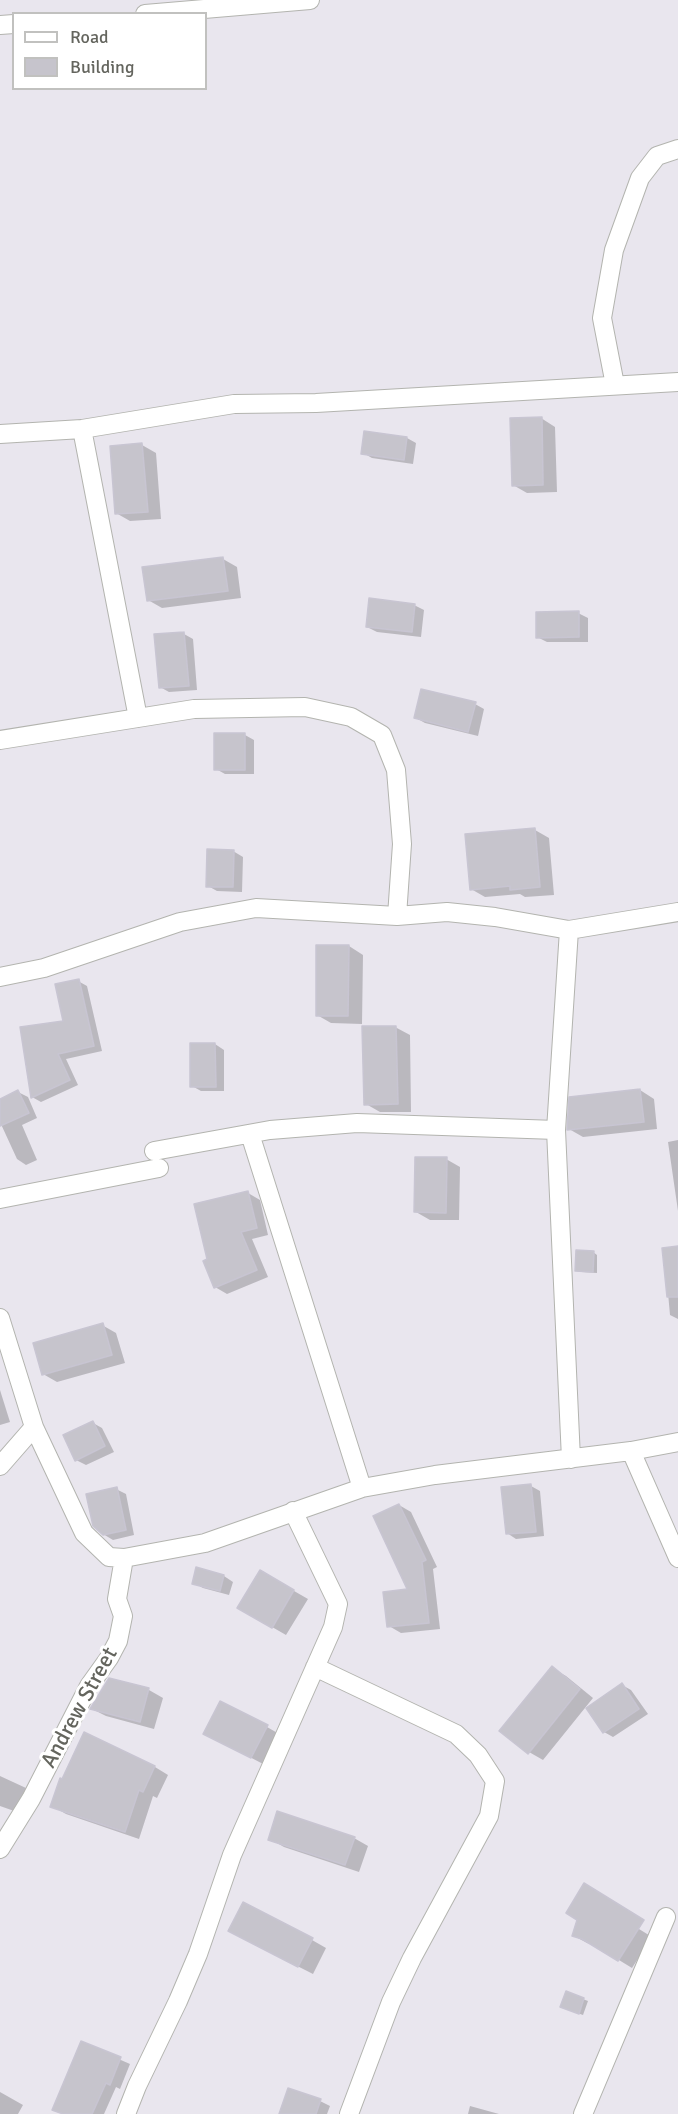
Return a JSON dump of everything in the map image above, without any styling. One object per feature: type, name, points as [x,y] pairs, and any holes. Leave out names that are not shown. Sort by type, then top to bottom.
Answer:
[{"type":"street","points":[[169,12],[310,0]]},
{"type":"street","points":[[615,385],[602,318],[614,250],[640,178],[657,156],[678,149]]},
{"type":"street","points":[[0,434],[82,429],[234,404],[316,403],[678,382]]},
{"type":"street","points":[[82,429],[138,718]]},
{"type":"street","points":[[0,740],[194,709],[305,708],[351,717],[382,735],[396,770],[402,844],[397,916]]},
{"type":"street","points":[[0,977],[44,968],[180,922],[256,908],[397,916],[447,912],[495,917],[569,930],[678,912]]},
{"type":"street","points":[[569,930],[556,1130],[571,1459]]},
{"type":"street","points":[[0,1199],[250,1134],[357,1123],[556,1130]]},
{"type":"street","points":[[250,1134],[362,1488]]},
{"type":"street","points":[[0,1318],[34,1427],[84,1533],[109,1557],[124,1558],[205,1543],[362,1488],[435,1474],[571,1459],[678,1442]]},
{"type":"street","points":[[0,1466],[34,1427]]},
{"type":"street","points":[[631,1451],[678,1558]]},
{"type":"street","points":[[126,2114],[182,1992],[229,1864],[333,1627],[339,1604],[293,1511]]},
{"type":"street","name":"Andrew Street","points":[[0,1849],[31,1799],[89,1686],[118,1641],[123,1616],[117,1599],[124,1558]]},
{"type":"street","points":[[315,1667],[456,1734],[478,1755],[495,1780],[489,1816],[391,2002],[349,2114]]},
{"type":"street","points":[[583,2114],[666,1917]]},
{"type":"building","points":[[542,417],[543,485],[512,486],[510,418]]},
{"type":"building","points":[[364,431],[407,437],[404,460],[361,454]]},
{"type":"building","points":[[142,443],[148,512],[115,514],[110,446]]},
{"type":"building","points":[[223,557],[228,591],[147,601],[142,567]]},
{"type":"building","points":[[369,598],[415,604],[412,632],[366,627]]},
{"type":"building","points":[[579,611],[579,637],[536,638],[536,612]]},
{"type":"building","points":[[184,632],[189,686],[159,688],[154,634]]},
{"type":"building","points":[[421,689],[476,702],[468,732],[414,718]]},
{"type":"building","points":[[214,733],[245,733],[245,770],[214,770]]},
{"type":"building","points":[[535,828],[540,887],[510,890],[510,886],[470,890],[465,834]]},
{"type":"building","points":[[207,849],[234,850],[233,887],[206,887]]},
{"type":"building","points":[[316,945],[349,945],[348,1016],[316,1016]]},
{"type":"building","points":[[79,979],[94,1046],[58,1054],[70,1080],[31,1098],[20,1027],[63,1021],[55,984]]},
{"type":"building","points":[[362,1026],[396,1026],[398,1104],[364,1105]]},
{"type":"building","points":[[190,1043],[215,1043],[216,1087],[190,1087]]},
{"type":"building","points":[[640,1089],[644,1122],[567,1130],[569,1097]]},
{"type":"building","points":[[18,1090],[29,1113],[0,1126],[0,1099]]},
{"type":"building","points":[[415,1157],[447,1157],[446,1213],[414,1212]]},
{"type":"building","points":[[248,1191],[257,1228],[241,1232],[257,1270],[214,1288],[203,1261],[207,1259],[194,1204]]},
{"type":"building","points":[[678,1246],[678,1297],[667,1297],[662,1248]]},
{"type":"building","points":[[576,1250],[594,1251],[593,1272],[575,1271]]},
{"type":"building","points":[[103,1323],[112,1355],[42,1375],[33,1343]]},
{"type":"building","points":[[93,1421],[105,1446],[75,1461],[63,1435]]},
{"type":"building","points":[[531,1484],[536,1532],[506,1534],[501,1487]]},
{"type":"building","points":[[117,1487],[126,1530],[103,1535],[93,1526],[86,1494]]},
{"type":"building","points":[[399,1504],[426,1560],[422,1562],[429,1623],[387,1627],[383,1592],[407,1589],[373,1516]]},
{"type":"building","points":[[196,1567],[224,1575],[220,1591],[192,1584]]},
{"type":"building","points":[[260,1570],[294,1590],[272,1628],[237,1608]]},
{"type":"building","points":[[552,1666],[580,1689],[528,1754],[499,1731]]},
{"type":"building","points":[[109,1678],[149,1688],[140,1722],[90,1709]]},
{"type":"building","points":[[622,1683],[639,1709],[603,1733],[586,1708]]},
{"type":"building","points":[[220,1701],[268,1725],[251,1758],[203,1734]]},
{"type":"building","points":[[84,1732],[155,1766],[143,1792],[139,1790],[125,1832],[50,1807],[60,1778],[62,1779]]},
{"type":"building","points":[[277,1811],[355,1837],[345,1865],[268,1840]]},
{"type":"building","points":[[584,1883],[644,1920],[618,1961],[582,1939],[572,1936],[577,1920],[566,1913]]},
{"type":"building","points":[[243,1902],[313,1938],[298,1967],[228,1931]]},
{"type":"building","points":[[566,1991],[584,1998],[579,2014],[560,2007]]},
{"type":"building","points":[[81,2041],[121,2057],[110,2085],[106,2083],[92,2114],[63,2114],[52,2110]]},
{"type":"building","points":[[288,2088],[321,2099],[316,2114],[279,2114]]}]
